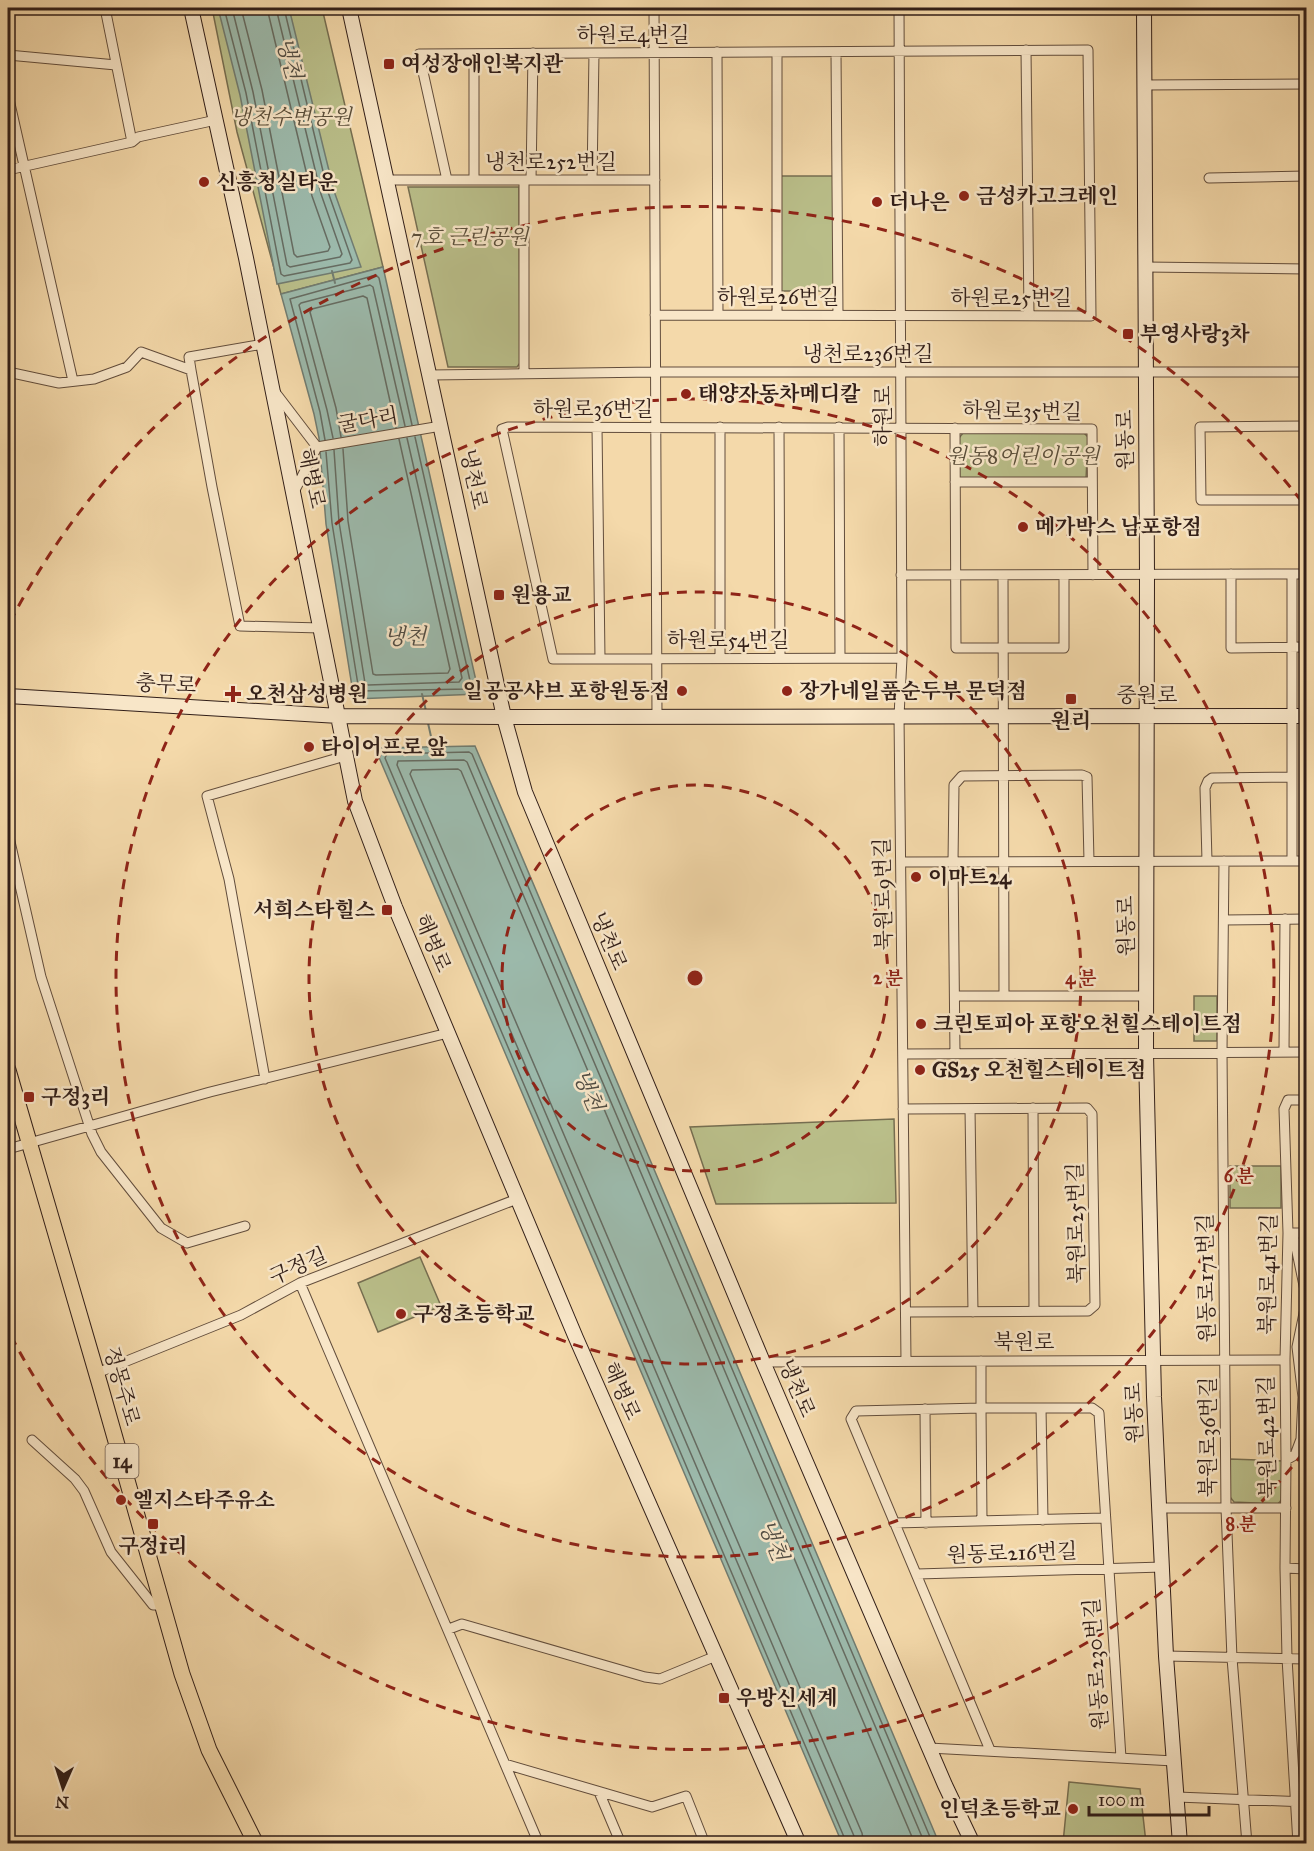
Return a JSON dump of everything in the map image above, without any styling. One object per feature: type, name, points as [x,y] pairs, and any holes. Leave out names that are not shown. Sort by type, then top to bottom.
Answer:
[{"type":"main road","name":"정몽주로","points":[[8,1071],[182,1674],[209,1750],[256,1844]]},
{"type":"street","points":[[105,8],[132,142]]},
{"type":"street","name":"해병로","points":[[191,8],[294,492],[355,801],[391,897],[576,1338],[799,1844]]},
{"type":"street","name":"냉천로","points":[[349,8],[504,717],[519,774],[534,815],[763,1362],[929,1748],[973,1844]]},
{"type":"street","points":[[654,8],[657,717]]},
{"type":"street","name":"하원로","points":[[899,8],[902,658],[899,716]]},
{"type":"street","name":"원동로","points":[[1144,8],[1148,575],[1146,1054],[1159,1508],[1166,1656],[1180,1844]]},
{"type":"street","points":[[1026,50],[1029,316]]},
{"type":"street","name":"하원로4번길","points":[[447,180],[419,54],[1088,50],[1090,178]]},
{"type":"street","points":[[717,52],[718,315]]},
{"type":"street","points":[[777,52],[777,315]]},
{"type":"street","points":[[836,52],[838,315]]},
{"type":"street","points":[[524,374],[532,53]]},
{"type":"street","points":[[592,180],[594,53]]},
{"type":"street","points":[[474,54],[474,180]]},
{"type":"street","points":[[8,55],[116,65]]},
{"type":"street","points":[[1144,85],[1306,84]]},
{"type":"street","points":[[8,95],[72,381]]},
{"type":"street","points":[[8,170],[216,120]]},
{"type":"street","points":[[1209,177],[1306,176]]},
{"type":"street","name":"하원로25번길","points":[[900,315],[1091,316],[1090,178]]},
{"type":"street","name":"냉천로252번길","points":[[387,180],[655,180]]},
{"type":"street","points":[[1145,267],[1306,269]]},
{"type":"street","name":"하원로26번길","points":[[655,315],[900,315]]},
{"type":"street","points":[[263,344],[189,357],[240,626],[321,628]]},
{"type":"street","points":[[8,372],[59,383],[94,379],[127,367],[141,352],[191,370]]},
{"type":"street","name":"냉천로236번길","points":[[430,375],[655,372],[1306,372]]},
{"type":"street","points":[[272,388],[318,447],[294,492]]},
{"type":"street","name":"굴다리","points":[[318,447],[441,426]]},
{"type":"street","points":[[1306,426],[1200,427],[1201,500],[1306,500]]},
{"type":"street","name":"하원로36번길","points":[[553,659],[502,429],[508,427],[901,427]]},
{"type":"street","points":[[597,427],[600,658]]},
{"type":"street","points":[[720,427],[720,658]]},
{"type":"street","points":[[779,427],[780,658]]},
{"type":"street","points":[[839,427],[840,658]]},
{"type":"street","name":"하원로35번길","points":[[901,427],[1092,429],[1092,482]]},
{"type":"street","points":[[955,428],[956,648],[1064,648],[1064,575]]},
{"type":"street","points":[[955,482],[1092,482],[1093,575]]},
{"type":"street","points":[[1231,574],[1231,648],[1306,647]]},
{"type":"street","points":[[1292,574],[1292,861]]},
{"type":"street","points":[[901,575],[1306,574]]},
{"type":"street","points":[[1003,575],[1004,996]]},
{"type":"street","name":"하원로54번길","points":[[553,659],[902,658]]},
{"type":"street","name":"충무로","points":[[8,696],[339,716],[487,717]]},
{"type":"street","name":"북원로9번길","points":[[899,716],[906,1361]]},
{"type":"street","name":"중원로","points":[[487,717],[1306,716]]},
{"type":"street","points":[[264,1079],[229,879],[207,796],[345,756]]},
{"type":"street","points":[[955,1054],[953,862],[954,785],[957,779],[962,776],[1002,775],[1082,775],[1087,777],[1089,861]]},
{"type":"street","points":[[1207,861],[1205,788],[1208,781],[1212,778],[1292,777]]},
{"type":"street","points":[[8,833],[41,976],[90,1126],[102,1152],[161,1228],[187,1243],[245,1226]]},
{"type":"street","name":"원동로171번길","points":[[1224,861],[1222,1053],[1225,1360]]},
{"type":"street","points":[[901,862],[1306,861]]},
{"type":"street","points":[[1284,1052],[1285,919]]},
{"type":"street","points":[[1224,920],[1306,919]]},
{"type":"street","points":[[956,996],[1148,996]]},
{"type":"street","points":[[8,1149],[264,1079],[448,1033]]},
{"type":"street","points":[[903,1054],[1306,1052]]},
{"type":"street","name":"북원로41번길","points":[[1285,1360],[1291,1233],[1284,1110],[1288,1100],[1306,1100]]},
{"type":"street","points":[[903,1109],[1033,1108]]},
{"type":"street","name":"북원로25번길","points":[[906,1312],[1088,1311],[1095,1305],[1092,1114],[1087,1108],[1033,1108],[1034,1311]]},
{"type":"street","points":[[970,1109],[973,1312]]},
{"type":"street","name":"구정길","points":[[97,1373],[240,1315],[300,1282],[517,1199]]},
{"type":"street","points":[[1306,1233],[1291,1233],[1306,1294]]},
{"type":"street","points":[[300,1282],[539,1844]]},
{"type":"street","points":[[1286,1460],[1295,1455],[1300,1439],[1303,1397],[1297,1347],[1306,1304]]},
{"type":"street","name":"북원로36번길","points":[[1225,1360],[1226,1508],[1232,1658],[1247,1844]]},
{"type":"street","name":"북원로","points":[[763,1362],[1285,1360]]},
{"type":"street","name":"북원로42번길","points":[[1285,1360],[1287,1658],[1298,1844]]},
{"type":"street","name":"원동로216번길","points":[[981,1361],[982,1521]]},
{"type":"street","name":"원동로216번길","points":[[1041,1408],[1043,1520]]},
{"type":"street","name":"원동로216번길","points":[[1107,1568],[1099,1413],[1092,1408],[856,1411],[851,1419],[918,1574],[1163,1568]]},
{"type":"street","name":"원동로216번길","points":[[925,1409],[926,1522]]},
{"type":"street","points":[[32,1440],[75,1479],[84,1491],[111,1552],[153,1605],[162,1605]]},
{"type":"street","points":[[1159,1508],[1286,1508]]},
{"type":"street","name":"원동로216번길","points":[[894,1523],[1105,1518]]},
{"type":"street","name":"원동로230번길","points":[[1107,1568],[1121,1758]]},
{"type":"street","points":[[1285,1568],[1306,1569]]},
{"type":"street","points":[[918,1574],[990,1750]]},
{"type":"street","points":[[449,1629],[462,1624],[645,1677],[660,1679],[716,1656]]},
{"type":"street","points":[[1166,1656],[1306,1659]]},
{"type":"street","name":"원동로230번길","points":[[929,1748],[1174,1761]]},
{"type":"street","points":[[506,1764],[652,1807],[686,1796],[705,1844]]},
{"type":"street","points":[[599,1792],[621,1844]]},
{"type":"street","points":[[1177,1797],[1306,1802]]},
{"type":"green space","name":"냉천수변공원","points":[[212,8],[322,8],[383,267],[281,294],[237,132]]},
{"type":"green space","points":[[777,176],[837,176],[838,291],[777,291]]},
{"type":"green space","name":"7호 근린공원","points":[[408,187],[519,187],[520,363],[517,367],[448,367]]},
{"type":"green space","name":"원동8어린이공원","points":[[1083,432],[1088,437],[1086,479],[959,480],[959,438],[963,433]]},
{"type":"green space","points":[[1194,996],[1217,996],[1217,1041],[1194,1041]]},
{"type":"green space","points":[[894,1119],[896,1203],[716,1204],[690,1127]]},
{"type":"green space","points":[[1230,1166],[1281,1166],[1281,1208],[1230,1208]]},
{"type":"green space","points":[[420,1257],[441,1306],[378,1332],[358,1283]]},
{"type":"green space","points":[[1230,1459],[1283,1461],[1282,1499],[1278,1504],[1234,1502],[1230,1497]]},
{"type":"green space","points":[[1069,1782],[1140,1789],[1146,1843],[1063,1843]]},
{"type":"water","name":"냉천수변공원","points":[[218,8],[289,8],[334,191],[361,267],[277,284],[240,95]]},
{"type":"water","name":"냉천","points":[[383,267],[479,694],[354,699],[326,524],[319,438],[281,294]]},
{"type":"water","points":[[475,746],[939,1843],[842,1843],[375,748]]},
{"type":"waterway","name":"냉천","points":[[332,271],[335,283]]},
{"type":"waterway","name":"냉천","points":[[422,694],[426,711]]},
{"type":"waterway","name":"냉천","points":[[428,723],[434,750]]},
{"type":"place","name":"여성장애인복지관","points":[[389,64]]},
{"type":"place","name":"신흥청실타운","points":[[204,182]]},
{"type":"place","name":"금성카고크레인","points":[[964,196]]},
{"type":"place","name":"더나은","points":[[877,202]]},
{"type":"place","name":"부영사랑3차","points":[[1128,334]]},
{"type":"place","name":"태양자동차메디칼","points":[[686,394]]},
{"type":"place","name":"메가박스 남포항점","points":[[1023,527]]},
{"type":"place","name":"원용교","points":[[499,595]]},
{"type":"place","name":"일공공샤브 포항원동점","points":[[682,691]]},
{"type":"place","name":"장가네일품순두부 문덕점","points":[[787,691]]},
{"type":"place","name":"오천삼성병원","points":[[233,694]]},
{"type":"place","name":"원리","points":[[1071,699]]},
{"type":"place","name":"타이어프로 앞","points":[[309,747]]},
{"type":"place","name":"이마트24","points":[[916,877]]},
{"type":"place","name":"서희스타힐스","points":[[387,910]]},
{"type":"place","name":"크린토피아 포항오천힐스테이트점","points":[[921,1024]]},
{"type":"place","name":"GS25 오천힐스테이트점","points":[[920,1070]]},
{"type":"place","name":"구정3리","points":[[29,1097]]},
{"type":"place","name":"구정초등학교","points":[[401,1314]]},
{"type":"place","name":"엘지스타주유소","points":[[121,1500]]},
{"type":"place","name":"구정1리","points":[[153,1524]]},
{"type":"place","name":"우방신세계","points":[[724,1698]]},
{"type":"place","name":"인덕초등학교","points":[[1073,1809]]}]
